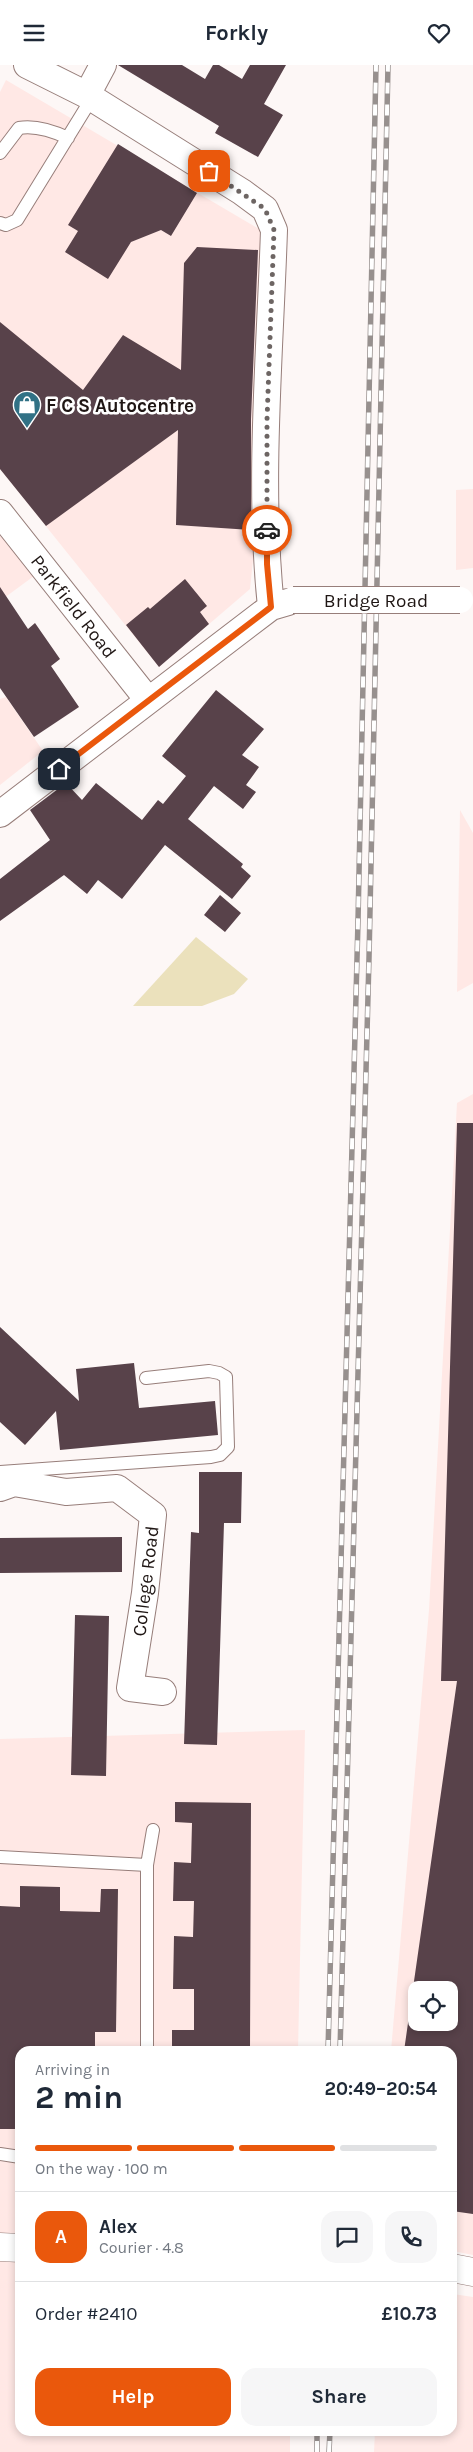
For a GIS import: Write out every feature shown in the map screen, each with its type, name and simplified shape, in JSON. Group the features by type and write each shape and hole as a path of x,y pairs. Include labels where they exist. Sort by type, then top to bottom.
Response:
{"main road":[{"path":"0,2247 15,2248"},
{"path":"457,2269 473,2272"}],"street":[{"path":"0,815 148,700 282,604 267,564 267,430 274,230 265,209 242,192 90,97 27,65"},
{"path":"90,97 103,65"},
{"name":"Parkfield Road","path":"0,513 148,700"},
{"name":"Bridge Road","path":"282,604 466,600"},
{"name":"College Road","path":"0,1488 14,1483 66,1492 117,1488 153,1515 145,1593 130,1688 163,1692"}],"lane":[{"path":"0,223 6,225 17,219 68,138 90,97"},
{"path":"0,153 19,128 29,126 54,132 68,138"},
{"path":"0,1472 212,1457 220,1455 228,1447 226,1377 209,1371 146,1378"},
{"path":"147,2046 147,1865 154,1831"},
{"path":"0,1857 147,1865"},
{"path":"0,2154 15,2156"}],"shaded area":[{"path":"6,80 264,232 256,530 250,589 159,667 0,469 0,92"},
{"path":"473,489 473,568 456,570 456,490"},
{"path":"0,534 34,576 0,601"},
{"path":"6,697 43,751 0,785 0,699"},
{"path":"460,810 473,833 473,983 457,992"},
{"path":"196,937 248,979 234,994 202,1006 133,1006"},
{"path":"473,1094 473,2255 457,2252 457,2046 391,2046 429,1610 457,1103"},
{"path":"305,1730 298,2046 15,2046 15,2436 290,2436 290,2452 0,2452 0,1739"},
{"path":"457,2295 473,2297 473,2452 374,2452 375,2436 457,2436"}],"building":[{"path":"118,65 182,65 205,79 213,65 219,65 242,79 250,65 286,65 264,104 283,115 258,157 215,133 219,126"},
{"path":"118,144 197,193 171,236 161,230 131,242 108,279 65,252 78,231 68,225"},
{"path":"197,247 258,250 251,419 251,530 176,525 178,430 46,526 0,469 0,322 83,390 123,335 181,370 184,263"},
{"path":"185,579 207,606 200,612 209,624 159,667 126,625 148,607 150,609"},
{"path":"0,587 28,629 35,623 60,659 51,666 79,707 34,737 0,688"},
{"path":"216,690 264,729 242,755 259,767 246,785 256,792 243,809 214,786 188,819 243,864 241,867 251,876 232,899 165,845 122,899 98,880 87,894 64,875 0,921 0,879 50,840 30,810 66,783 82,800 96,783 142,820 158,800 163,804 186,776 162,756"},
{"path":"220,895 241,913 225,932 204,915"},
{"path":"457,1123 473,1123 473,2214 457,2212 457,2046 405,2046 408,2023 408,2031 458,2031 458,1981 414,1981 457,1681 441,1681"},
{"path":"0,1327 79,1401 76,1369 134,1363 139,1408 215,1401 218,1435 60,1450 56,1411 25,1445 0,1422"},
{"path":"199,1472 242,1472 241,1523 224,1523 217,1745 184,1744 191,1532 199,1533"},
{"path":"122,1537 122,1572 0,1573 0,1538"},
{"path":"75,1615 109,1616 106,1776 71,1775"},
{"path":"175,1802 251,1803 250,2046 172,2046 172,2030 194,2030 194,1989 173,1989 174,1936 193,1937 194,1901 173,1901 174,1862 191,1863 192,1823 175,1822"},
{"path":"20,1886 60,1887 60,1911 100,1912 101,1889 118,1889 116,2032 95,2032 95,2046 15,2046 15,2129 0,2129 0,1906 20,1907"}],"railway":[{"path":"328,2046 358,921 376,65"},
{"path":"340,2046 369,958 388,65"},
{"path":"317,2436 317,2452"},
{"path":"329,2452 330,2436"}],"way so far":[{"path":"209,171 265,209 274,230 267,420 267,530"}],"place":[{"name":"F C S Autocentre","path":"27,429"}],"route":[{"path":"59,769 271,607 267,564 267,530"}]}
